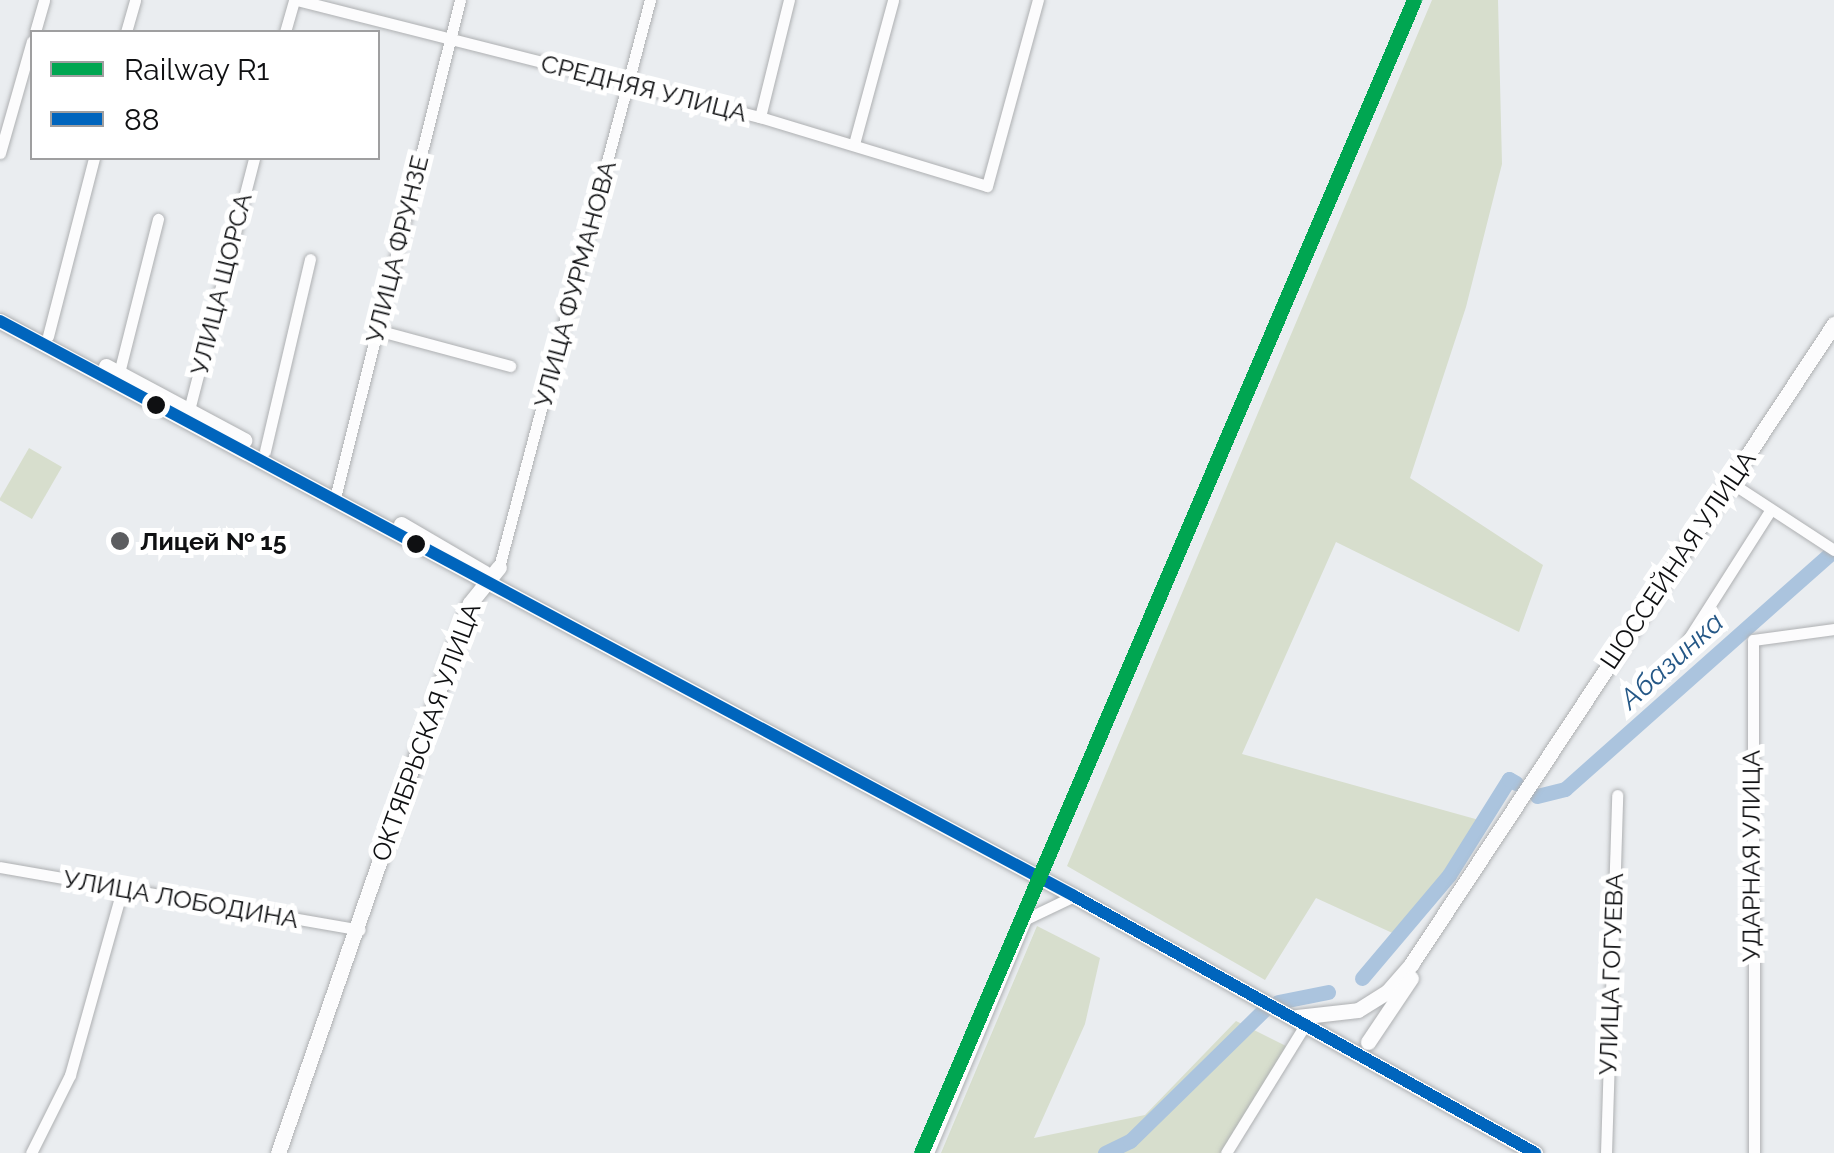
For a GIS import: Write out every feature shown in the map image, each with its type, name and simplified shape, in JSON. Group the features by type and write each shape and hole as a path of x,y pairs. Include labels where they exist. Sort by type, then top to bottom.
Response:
{"main road":[{"path":"0,310 337,494"},
{"path":"0,321 492,577 508,590 764,735 1074,896 1535,1153"},
{"name":"ШОССЕЙНАЯ УЛИЦА","path":"1732,484 1834,324"},
{"name":"ШОССЕЙНАЯ УЛИЦА","path":"1358,1010 1388,991 1423,947 1834,335"},
{"name":"ОКТЯБРЬСКАЯ УЛИЦА","path":"281,1153 470,623 492,577"},
{"name":"ШОССЕЙНАЯ УЛИЦА","path":"1368,1042 1414,973 1423,947"},
{"path":"1284,1013 1358,1010"},
{"path":"1358,1010 1380,1066"},
{"path":"1354,1052 1349,1032 1358,1010"}],"street":[{"path":"36,30 44,0"},
{"path":"127,30 135,0"},
{"path":"287,30 296,0"},
{"name":"СРЕДНЯЯ УЛИЦА","path":"296,0 760,116 988,186 1038,0"},
{"name":"УЛИЦА ФРУНЗЕ","path":"337,494 460,0"},
{"name":"УЛИЦА ФУРМАНОВА","path":"492,577 548,387 650,0"},
{"path":"760,116 789,0"},
{"path":"854,144 893,0"},
{"path":"0,154 30,48"},
{"path":"48,336 93,160"},
{"name":"УЛИЦА ЩОРСА","path":"189,410 253,160"},
{"path":"119,373 158,219"},
{"path":"264,451 310,259"},
{"path":"377,330 510,366"},
{"path":"1732,484 1834,550"},
{"path":"1687,641 1771,509"},
{"name":"УДАРНАЯ УЛИЦА","path":"1754,1153 1754,640 1834,630"},
{"name":"УЛИЦА ГОГУЕВА","path":"1606,1153 1616,795"},
{"name":"УЛИЦА ЛОБОДИНА","path":"0,867 358,930"},
{"path":"31,1153 70,1075 122,890"},
{"path":"928,1153 1026,919 1074,896"},
{"path":"1226,1153 1305,1026"}],"green space":[{"path":"1432,0 1498,0 1502,164 1466,307 1410,478 1543,565 1519,632 1336,542 1242,754 1479,820 1399,936 1316,898 1265,980 1067,866"},
{"path":"29,448 62,467 32,519 0,501"},
{"path":"1037,926 1100,958 1085,1024 1034,1138 1145,1115 1236,1021 1286,1046 1225,1153 941,1153"}],"waterway":[{"name":"Абазинка","path":"1537,796 1565,789 1834,550"},
{"name":"Абазинка","path":"1362,978 1449,875 1509,779 1516,783"},
{"name":"Абазинка","path":"1278,1002 1328,992"},
{"name":"Абазинка","path":"1105,1153 1130,1141 1264,1010"}],"rail line":[{"name":"R1","path":"921,1153 1414,0"}],"transit line":[{"name":"88","path":"0,321 1074,896 1535,1153"}],"place":[{"name":"Лицей № 15","path":"120,541"}]}
